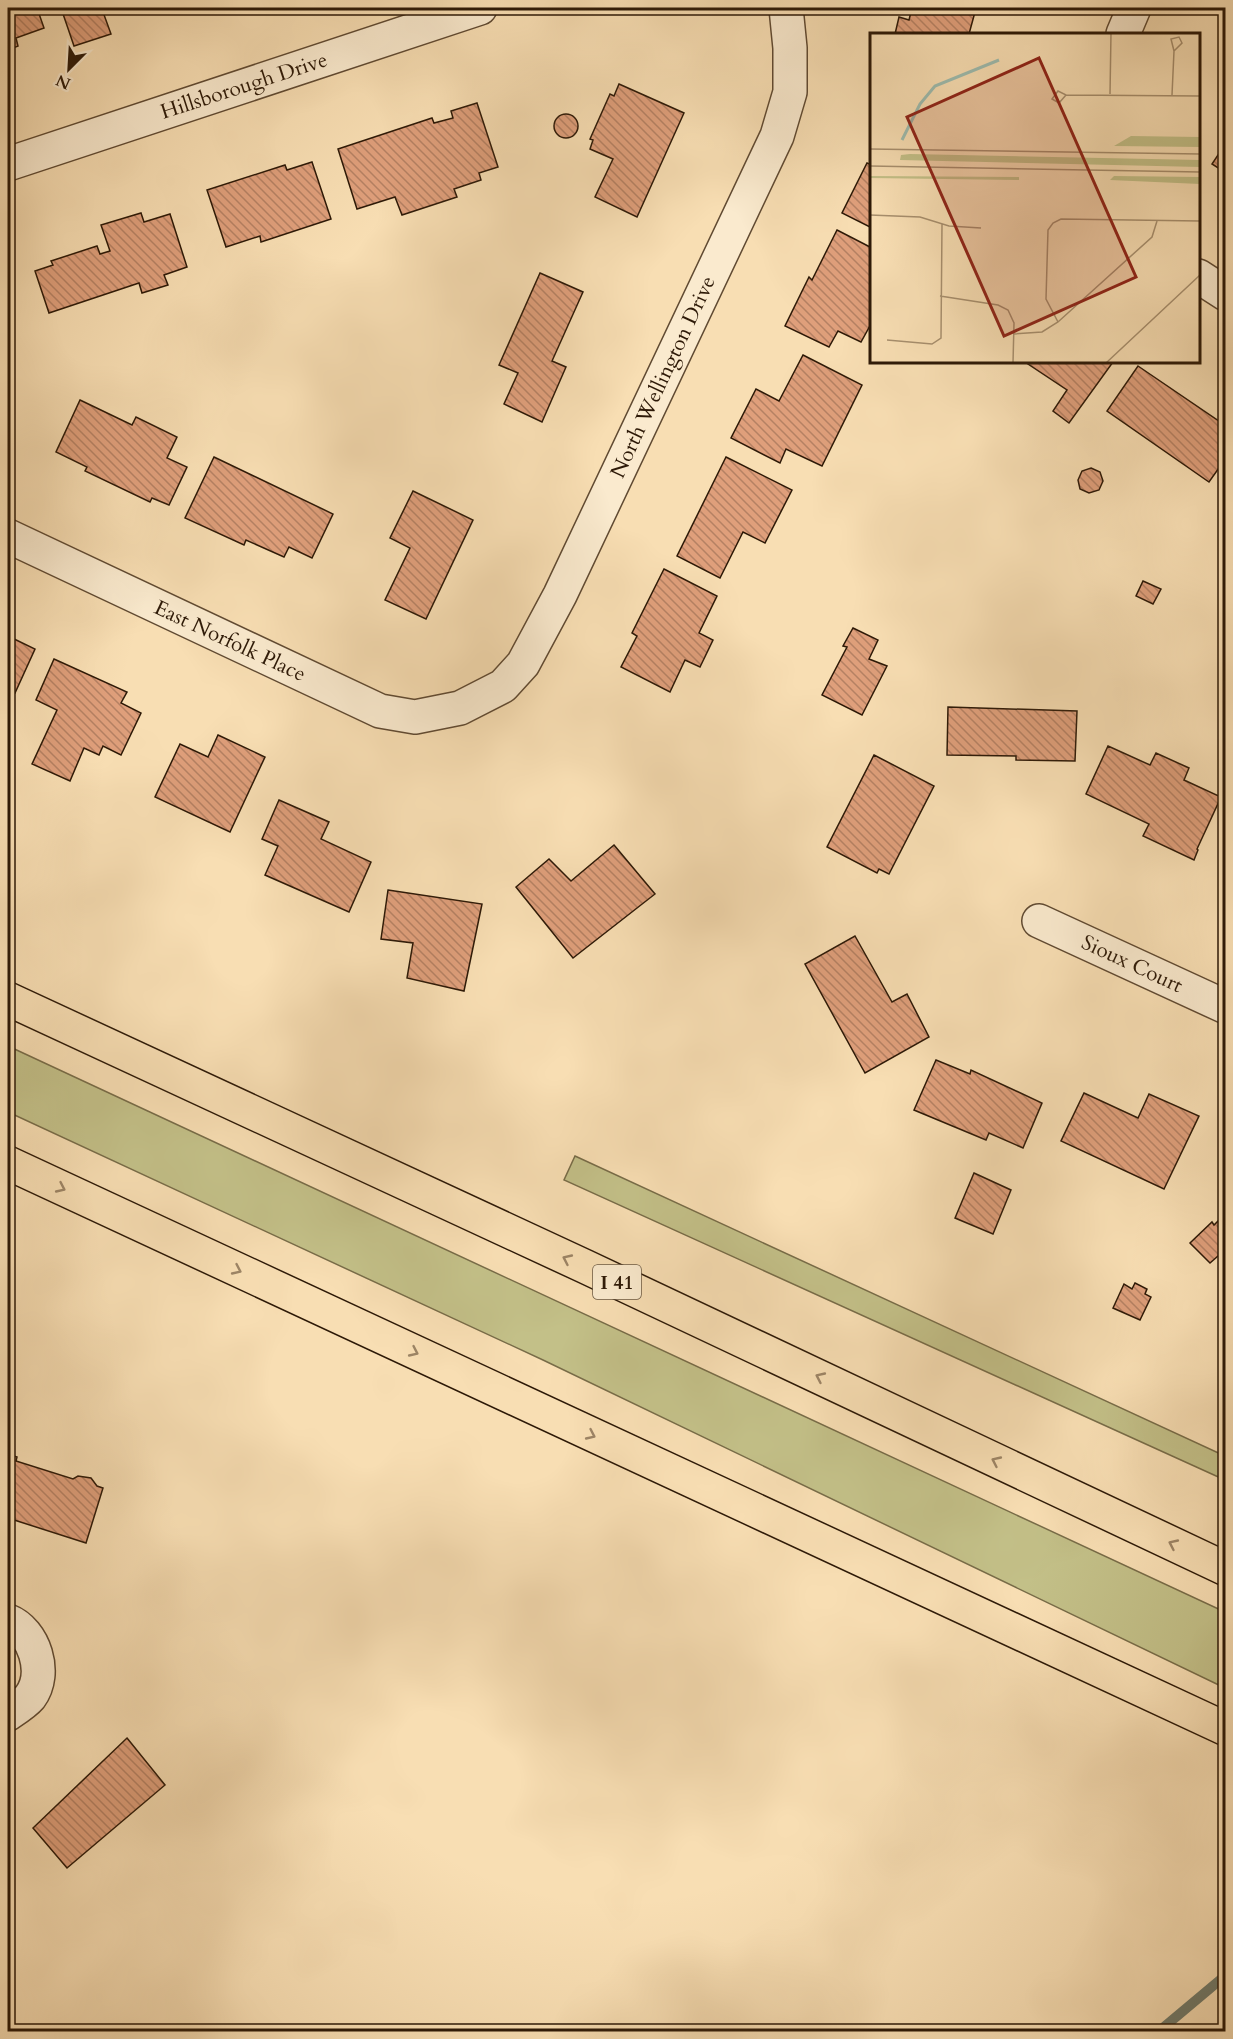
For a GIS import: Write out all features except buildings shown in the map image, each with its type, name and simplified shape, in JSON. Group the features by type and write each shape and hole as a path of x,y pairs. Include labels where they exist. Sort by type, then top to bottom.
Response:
{"highway":[{"name":"I 41","path":"8,999 584,1266 1226,1569"},
{"path":"8,1163 1226,1730"}],"street":[{"name":"Hillsborough Drive","path":"8,164 480,8"},
{"name":"North Wellington Drive","path":"460,708 502,686 523,664 560,596 777,136 789,92 790,48 786,8"},
{"path":"1123,33 1134,8"},
{"path":"1200,277 1226,294"},
{"name":"East Norfolk Place","path":"8,536 380,711 416,717 460,708"},
{"name":"Sioux Court","path":"1039,921 1226,1007"},
{"path":"8,1621 17,1625 34,1648 39,1675 30,1696 8,1714"}],"shaded area":[{"path":"8,1046 1225,1612 1225,1688 543,1360 8,1112"},
{"path":"575,1156 1225,1456 1225,1480 564,1180"}],"waterway":[{"path":"1158,2032 1226,1975"}]}
